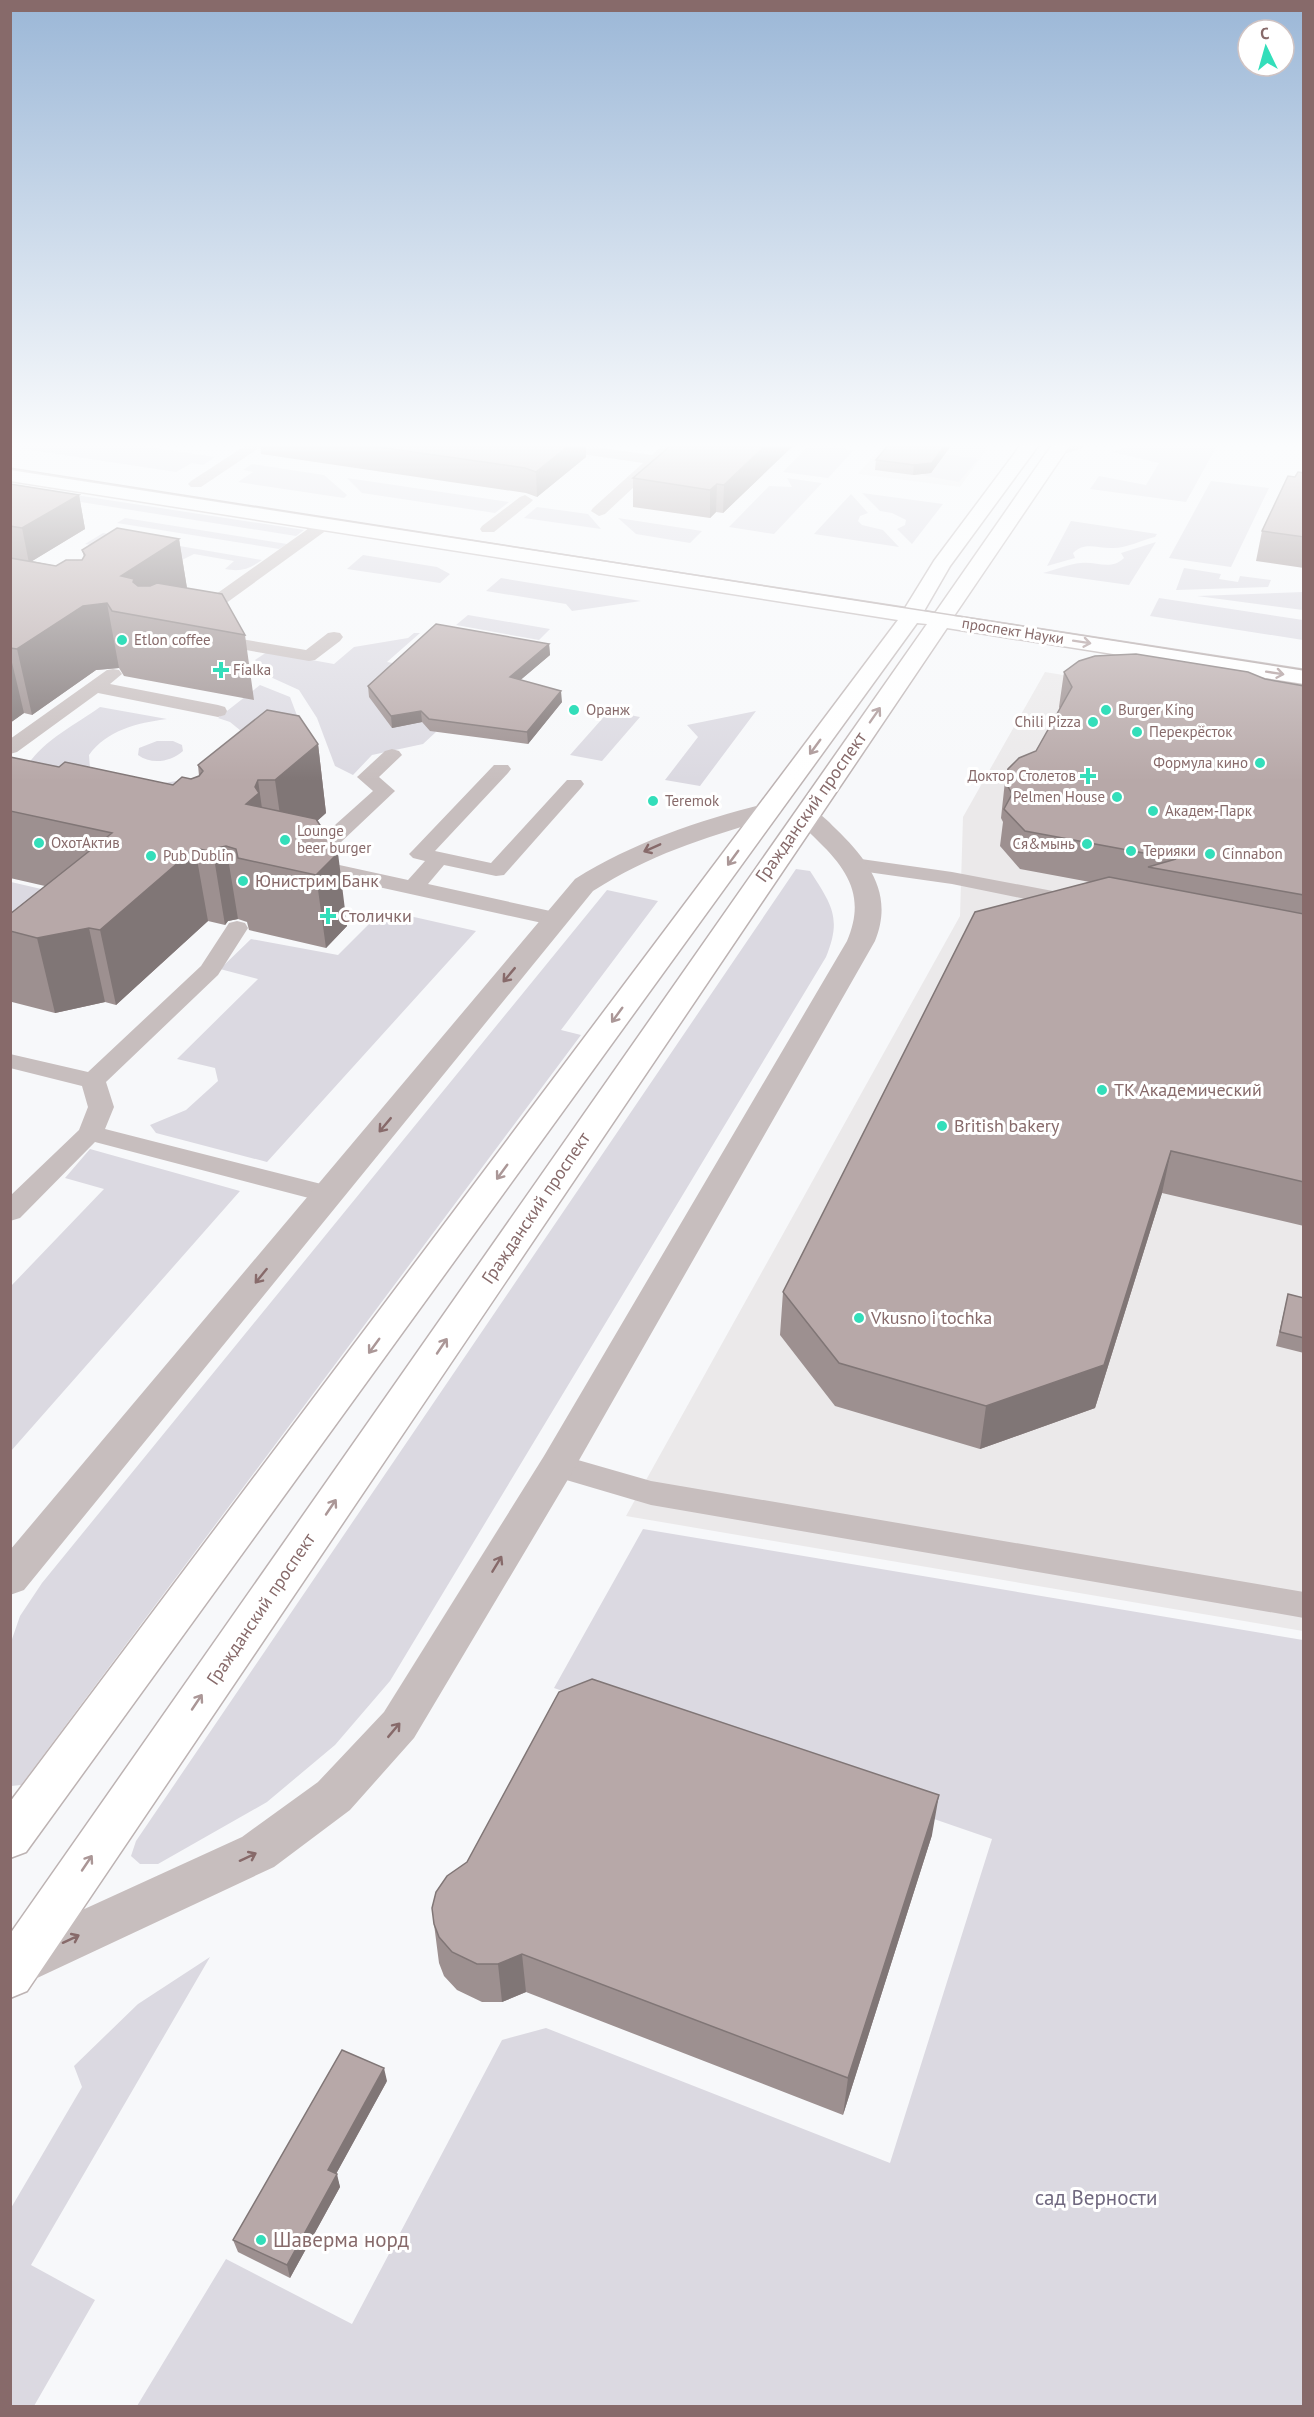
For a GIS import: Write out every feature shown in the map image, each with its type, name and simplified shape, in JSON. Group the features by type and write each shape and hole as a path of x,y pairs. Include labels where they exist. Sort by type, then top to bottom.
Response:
{"main road":[{"name":"проспект Науки","path":"548,555 918,606 954,601 977,604"},
{"name":"Гражданский проспект","path":"10,1838 918,606 948,555"},
{"name":"Гражданский проспект","path":"14,1969 986,555"},
{"name":"проспект Науки","path":"902,593 941,620 1304,677"}],"street":[{"path":"10,1579 584,885 617,864 659,845 768,811"},
{"path":"14,1969 258,1852 334,1796 399,1725 557,1466 861,941 869,917 867,890 854,864 806,815"}],"lane":[{"path":"286,555 189,631 309,656 334,637"},
{"path":"10,748 113,674"},
{"path":"95,687 218,711"},
{"path":"392,755 367,777 394,786 294,866 413,888 556,919"},
{"path":"501,769 420,854 496,870 574,784"},
{"path":"413,888 439,858"},
{"path":"854,864 952,878 1094,906"},
{"path":"93,1082 210,970 237,928"},
{"path":"10,1060 93,1082"},
{"path":"10,1212 90,1133 101,1107 93,1082"},
{"path":"90,1133 328,1194"},
{"path":"557,1466 651,1493 1304,1605"}],"shaded area":[{"path":"1045,672 1303,715 1303,1631 626,1516 960,916 963,817"}],"green space":[{"path":"150,555 192,555 182,560"},
{"path":"199,555 231,555 262,560 245,569 225,569 234,561"},
{"path":"363,555 437,567 450,574 440,583 347,569"},
{"path":"1053,555 1074,555 1075,558 1047,566"},
{"path":"1122,555 1148,555 1129,585 1043,573 1081,563 1109,565 1124,558"},
{"path":"1171,555 1237,555 1231,567 1169,558"},
{"path":"1184,568 1221,574 1219,579 1238,582 1240,576 1271,580 1268,587 1176,590"},
{"path":"501,578 641,601 572,611 566,604 486,591"},
{"path":"1303,592 1303,610 1197,596"},
{"path":"1159,598 1303,620 1303,640 1150,616"},
{"path":"468,615 550,629 539,640 456,625"},
{"path":"414,633 420,633 387,662 404,665 422,722 436,732 423,744 372,755 353,775 335,766 317,718 299,690 266,675 255,660 267,652 334,664 354,647 408,638"},
{"path":"260,685 290,697 316,766 246,735 230,722 218,718"},
{"path":"100,707 167,719 124,729 105,739 89,755 90,769 164,783 189,779 139,818 27,767 40,750"},
{"path":"609,711 640,717 602,761 570,755"},
{"path":"756,711 700,786 665,780 698,737 687,725"},
{"path":"157,741 173,741 182,745 183,751 173,758 161,761 149,760 138,755 139,748"},
{"path":"796,869 810,871 829,903 834,922 831,944 826,957 390,1681 335,1745 267,1802 158,1864 140,1864 131,1856 136,1841"},
{"path":"11,882 63,894 33,917 11,912"},
{"path":"607,890 658,901 561,1030 581,1035 21,1785 11,1786 11,1642 20,1616 42,1583"},
{"path":"383,910 476,931 267,1162 156,1133 150,1125 186,1110 218,1081 215,1068 177,1059 258,979 220,969 251,939 338,955"},
{"path":"90,1149 240,1191 11,1451 11,1286 104,1189 65,1178"},
{"name":"сад Верности","path":"643,1529 1303,1640 1303,2406 137,2406 226,2259 352,2324 502,2040 546,2028 890,2163 992,1839 554,1688"},
{"path":"210,1957 31,2265 95,2300 34,2406 11,2406 11,2208 82,2087 74,2066 138,2004"}],"building":[{"path":"85,555 154,555 121,576 134,579 133,582 138,586 150,586 157,583 222,594 245,635 112,611 107,603 83,606 17,649 10,648 10,558 56,566 66,560 82,560"},
{"path":"436,624 549,644 510,677 561,691 527,732 429,719 421,711 391,716 368,686"},
{"name":"Академ-Парк","path":"1136,654 1248,672 1265,679 1304,686 1304,895 1148,867 1176,859 1025,831 1004,809 1012,794 1005,781 1008,769 1019,758 1036,751 1072,687 1064,672 1079,661 1095,656"},
{"path":"267,710 299,716 318,744 275,780 258,780 255,787 259,793 246,804 316,819 338,853 316,875 238,858 236,849 226,846 217,848 213,852 195,848 100,930 89,928 37,938 10,931 10,914 112,833 10,811 10,757 59,767 65,762 173,785 182,777 191,779 199,776 203,771 198,765"},
{"name":"ТК Академический","path":"1109,877 1304,914 1304,1182 1171,1151 1104,1365 986,1406 839,1363 783,1292 975,912"},
{"path":"1288,1294 1304,1298 1304,1338 1280,1332"},
{"path":"592,1679 939,1795 848,2078 522,1954 498,1964 477,1964 452,1952 439,1937 434,1924 432,1908 436,1892 447,1876 467,1862 559,1692"},
{"path":"342,2050 384,2068 328,2170 337,2174 287,2265 233,2240"}],"tram line":[{"path":"566,555 1304,670"}],"place":[{"name":"Etlon coffee","path":"122,640"},
{"name":"Fialka","path":"221,670"},
{"name":"Оранж","path":"574,710"},
{"name":"Burger King","path":"1106,710"},
{"name":"Chili Pizza","path":"1093,722"},
{"name":"Перекрёсток","path":"1137,732"},
{"name":"Формула кино","path":"1260,763"},
{"name":"Доктор Столетов","path":"1088,776"},
{"name":"Pelmen House","path":"1117,797"},
{"name":"Teremok","path":"653,801"},
{"name":"Академ-Парк","path":"1153,811"},
{"name":"Lounge beer burger","path":"285,840"},
{"name":"ОхотАктив","path":"39,843"},
{"name":"Ся&мынь","path":"1087,844"},
{"name":"Терияки","path":"1131,851"},
{"name":"Cinnabon","path":"1210,854"},
{"name":"Pub Dublin","path":"151,856"},
{"name":"Юнистрим Банк","path":"243,881"},
{"name":"Столички","path":"328,916"},
{"name":"ТК Академический","path":"1102,1090"},
{"name":"British bakery","path":"942,1126"},
{"name":"Vkusno i tochka","path":"859,1318"},
{"name":"Шаверма норд","path":"261,2240"}]}
